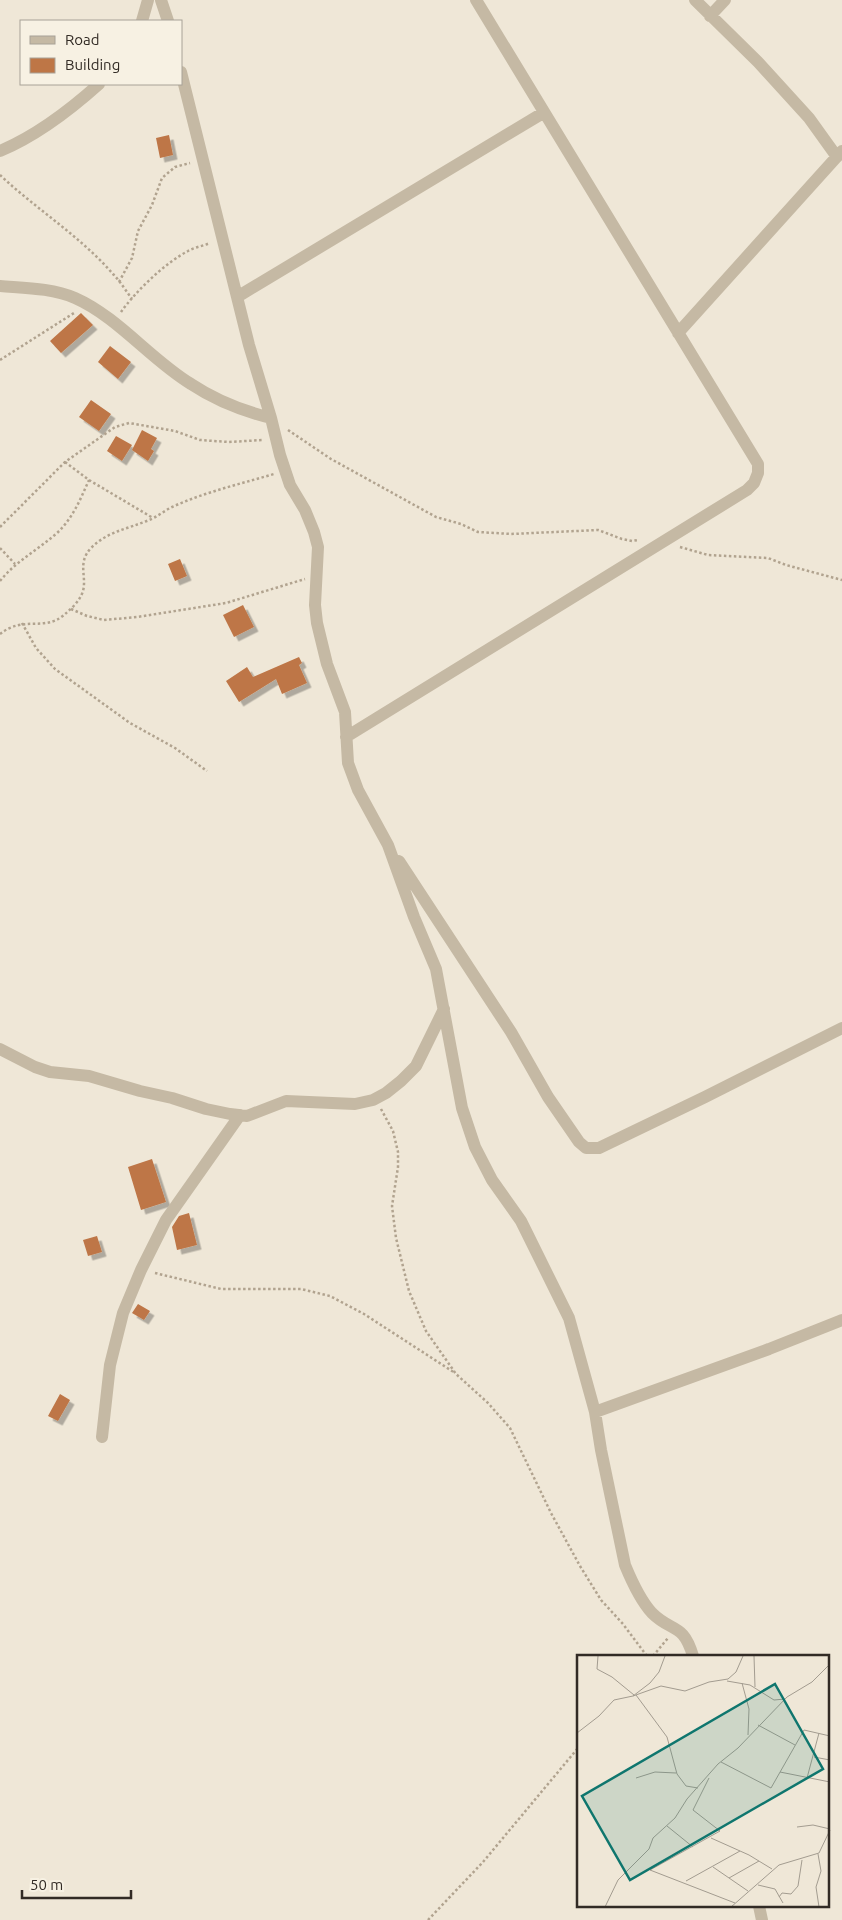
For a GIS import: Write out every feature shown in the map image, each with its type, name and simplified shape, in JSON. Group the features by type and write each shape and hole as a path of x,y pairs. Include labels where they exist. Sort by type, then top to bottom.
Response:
{"street":[{"path":"142,20 148,0"},
{"path":"161,0 168,20"},
{"path":"346,737 747,490 754,484 758,474 758,464 744,439 543,113 476,0"},
{"path":"678,334 839,154 758,62 695,0"},
{"path":"710,16 725,0"},
{"path":"182,76 248,346 285,471 290,485 305,510 318,548 317,623 327,664 344,712 348,763 358,790 388,845 511,1032 548,1097 579,1142 586,1148 599,1148 842,1028"},
{"path":"0,151 17,144 41,129 98,85"},
{"path":"237,297 543,113"},
{"path":"0,286 51,291 75,298 113,324 190,384 248,412 271,419"},
{"path":"388,845 414,917 436,969 462,1108 475,1147 492,1180 521,1221 570,1318 595,1412 601,1450 626,1565 633,1584 652,1613 680,1630 686,1637 693,1655"},
{"path":"0,1049 35,1067 50,1072 90,1076 206,1109 247,1116 262,1112 286,1101 355,1104 373,1100 386,1093 416,1066 444,1009"},
{"path":"102,1437 110,1365 123,1313 141,1270 166,1220 240,1115"},
{"path":"595,1412 769,1350 842,1320"}],"path":[{"path":"119,282 132,258 138,231 152,205 162,178 176,166 204,160"},
{"path":"0,175 22,196 76,239 114,274 132,299"},
{"path":"113,324 132,299 174,259 189,250 223,240"},
{"path":"0,360 86,305"},
{"path":"271,419 331,459 436,517 478,532 511,534 598,530 610,536 627,540 640,540"},
{"path":"0,526 64,462 115,427 129,423 175,431 200,440 229,442 276,439"},
{"path":"64,462 89,480 154,518"},
{"path":"0,634 14,625 22,623 47,623 62,617 80,598 84,590 83,563 85,556 106,536 154,518 172,507 209,493 285,471"},
{"path":"0,582 16,564 57,533 78,507 89,480"},
{"path":"664,542 708,555 768,558 786,565 842,580"},
{"path":"0,548 16,564"},
{"path":"70,609 104,620 137,617 226,603 318,575"},
{"path":"22,623 36,648 55,669 130,723 175,748 207,771"},
{"path":"373,1100 386,1115 393,1131 398,1152 398,1167 392,1206 396,1238 410,1291 426,1331 456,1374"},
{"path":"141,1270 221,1289 301,1290 330,1296 364,1314 456,1374 488,1403 510,1428 551,1513 580,1566 601,1600 623,1624 646,1655"},
{"path":"654,1655 666,1639 680,1630"},
{"path":"428,1920 483,1862 577,1749"}],"building":[{"path":"169,135 173,155 160,158 156,138"},
{"path":"81,313 93,325 61,353 50,341"},
{"path":"110,346 131,362 118,379 98,362"},
{"path":"91,400 111,414 99,431 79,417"},
{"path":"142,430 157,438 151,449 154,451 148,461 132,450"},
{"path":"116,436 132,445 122,461 107,451"},
{"path":"180,559 187,576 175,581 168,564"},
{"path":"243,605 254,627 234,637 223,615"},
{"path":"299,657 302,663 299,665 307,683 282,694 276,679 239,702 226,681 247,667 253,677"},
{"path":"152,1159 166,1202 141,1210 128,1167"},
{"path":"189,1213 197,1245 177,1250 172,1227 179,1216"},
{"path":"97,1236 102,1252 88,1256 83,1240"},
{"path":"138,1304 150,1311 144,1320 132,1313"},
{"path":"60,1394 70,1400 58,1421 48,1416"}]}
